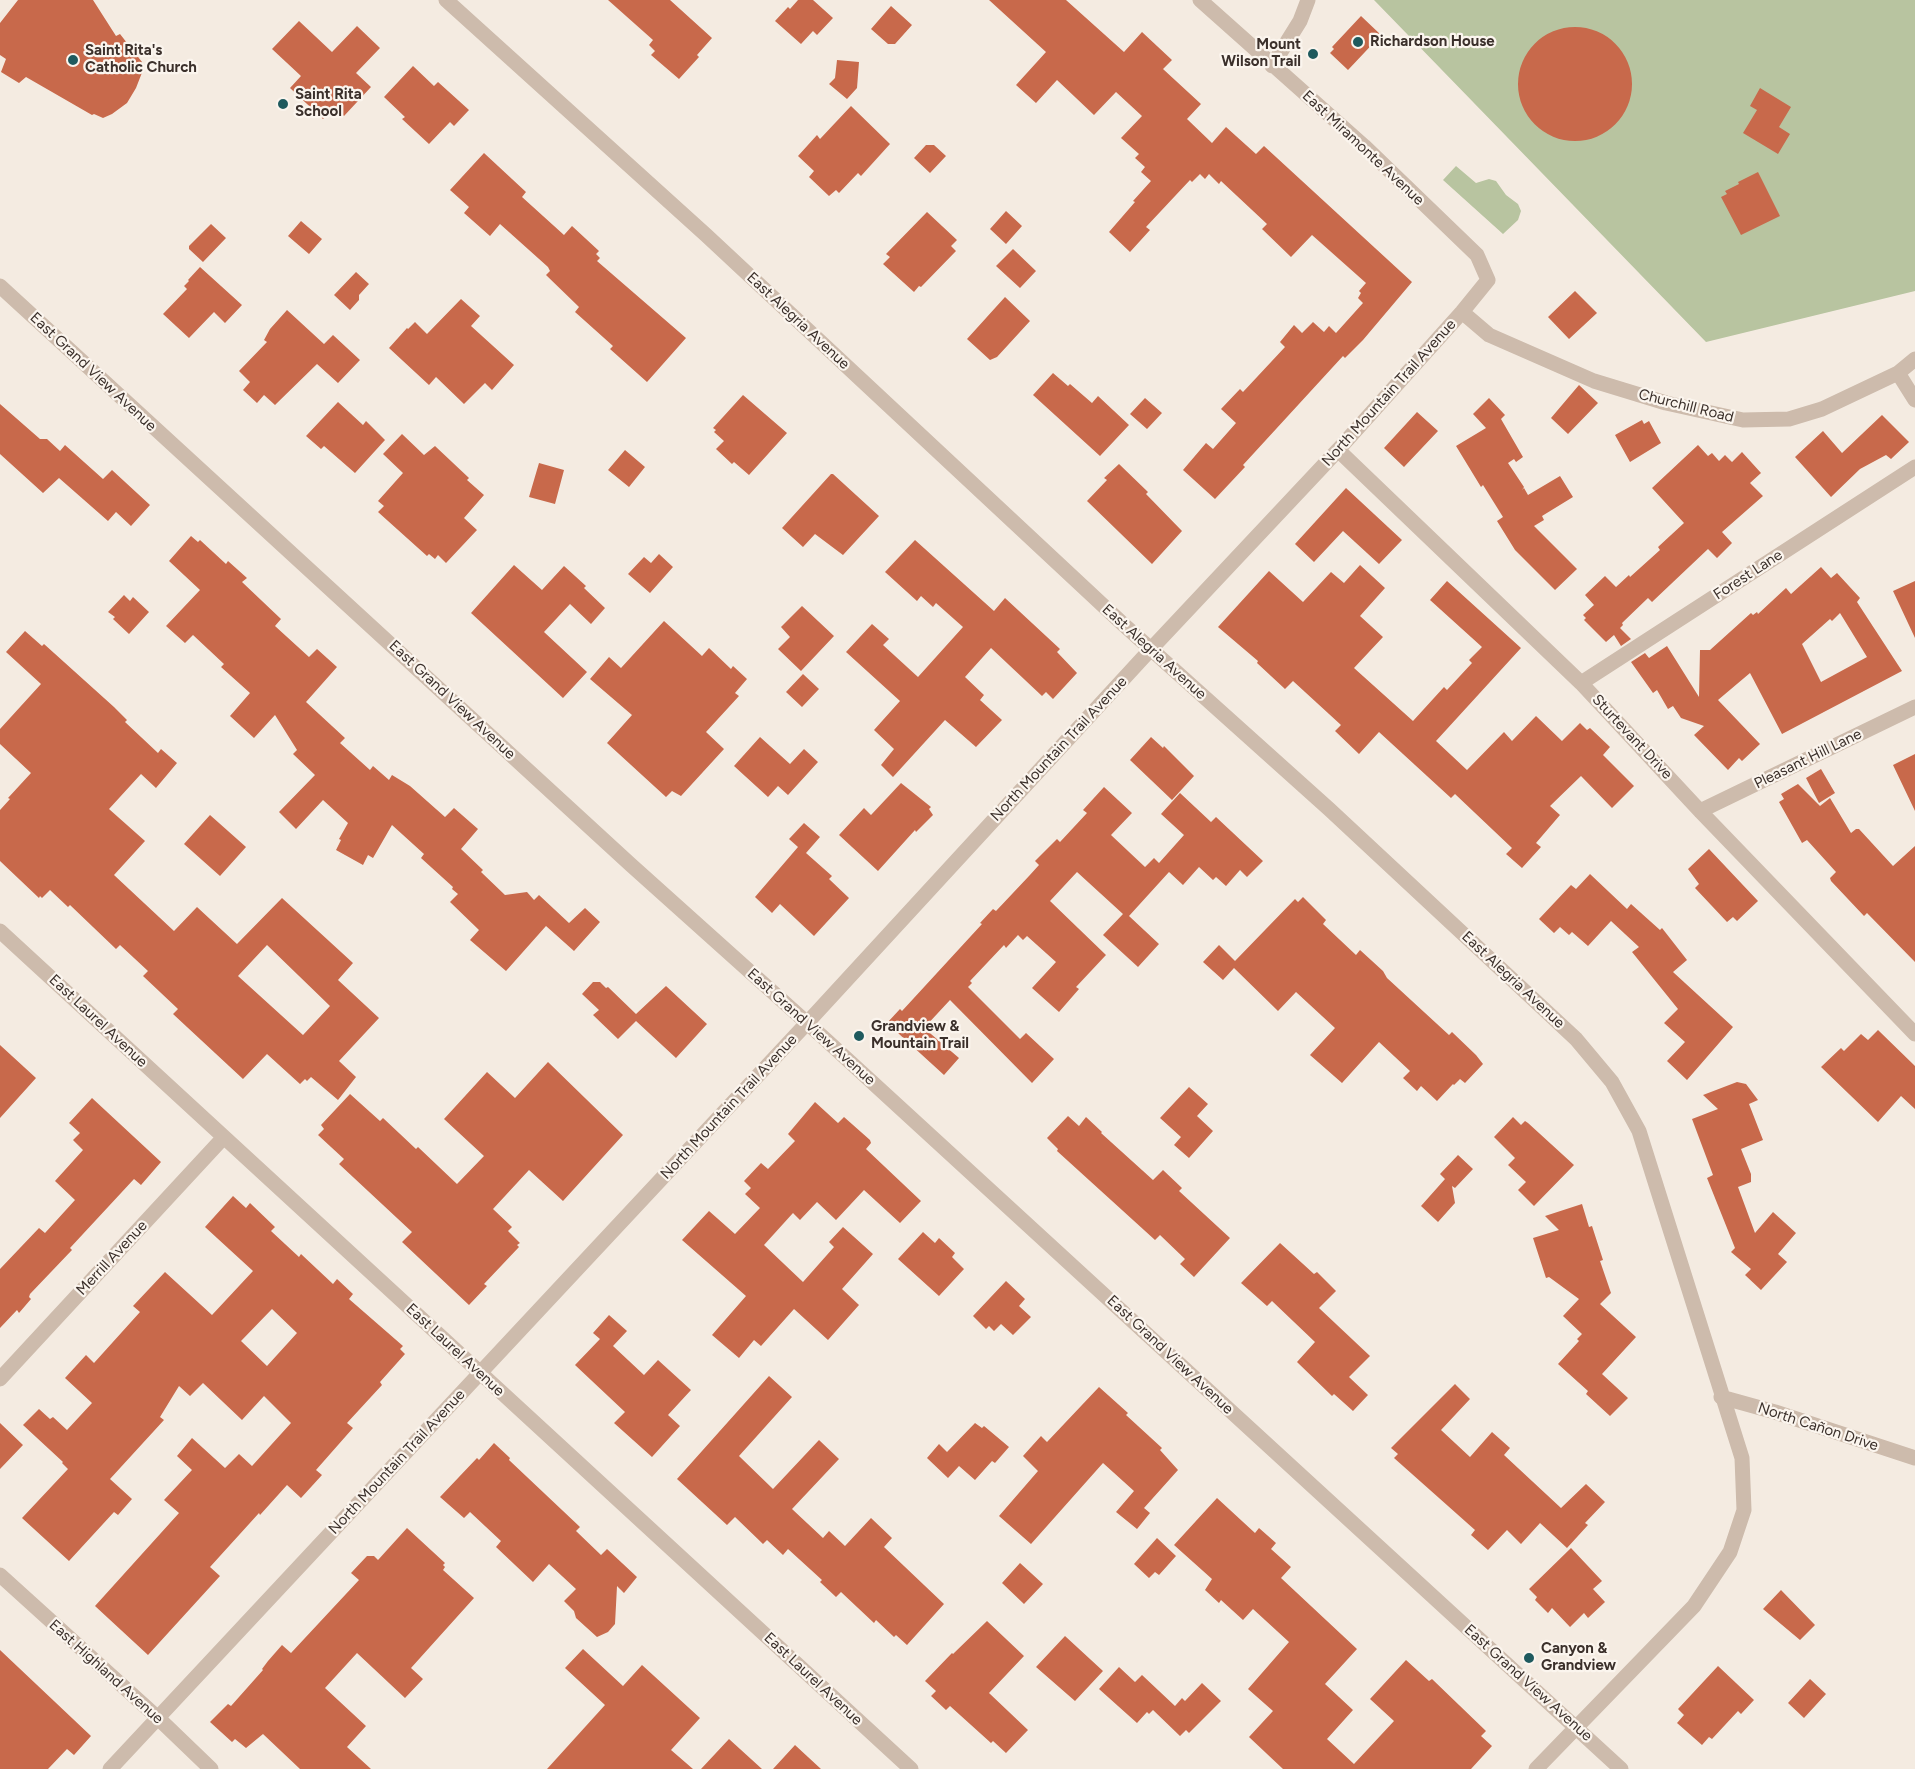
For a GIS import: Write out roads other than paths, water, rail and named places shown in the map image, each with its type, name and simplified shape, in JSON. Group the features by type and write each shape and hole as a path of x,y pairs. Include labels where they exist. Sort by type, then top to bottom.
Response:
{"street":[{"name":"East Alegria Avenue","path":"446,0 706,235 1151,649 1329,809 1576,1040 1612,1082 1639,1131 1742,1458 1743,1510 1730,1552 1694,1606 1536,1769"},
{"name":"East Miramonte Avenue","path":"1200,0 1364,146 1477,255 1488,280"},
{"path":"1272,66 1300,21 1308,0"},
{"name":"North Mountain Trail Avenue","path":"110,1769 807,1023 1151,649 1338,450 1488,280"},
{"name":"East Grand View Avenue","path":"0,286 1622,1769"},
{"name":"Churchill Road","path":"1462,312 1489,335 1594,381 1666,403 1743,420 1789,419 1811,412 1898,373 1915,360"},
{"path":"1898,373 1915,399"},
{"name":"Sturtevant Drive","path":"1338,450 1581,683 1700,811 1915,1034"},
{"name":"Forest Lane","path":"1581,683 1915,467"},
{"name":"Pleasant Hill Lane","path":"1700,811 1915,707"},
{"name":"East Laurel Avenue","path":"0,931 911,1769"},
{"name":"Merrill Avenue","path":"0,1379 224,1137"},
{"name":"North Cañon Drive","path":"1721,1397 1775,1412 1915,1458"},
{"name":"East Highland Avenue","path":"0,1575 211,1769"}],"place":[{"name":"Richardson House","path":"1358,42"},
{"name":"Mount Wilson Trail","path":"1313,54"},
{"name":"Saint Rita's Catholic Church","path":"73,60"},
{"name":"Saint Rita School","path":"283,104"},
{"name":"Grandview & Mountain Trail","path":"859,1036"},
{"name":"Canyon & Grandview","path":"1529,1658"}]}
